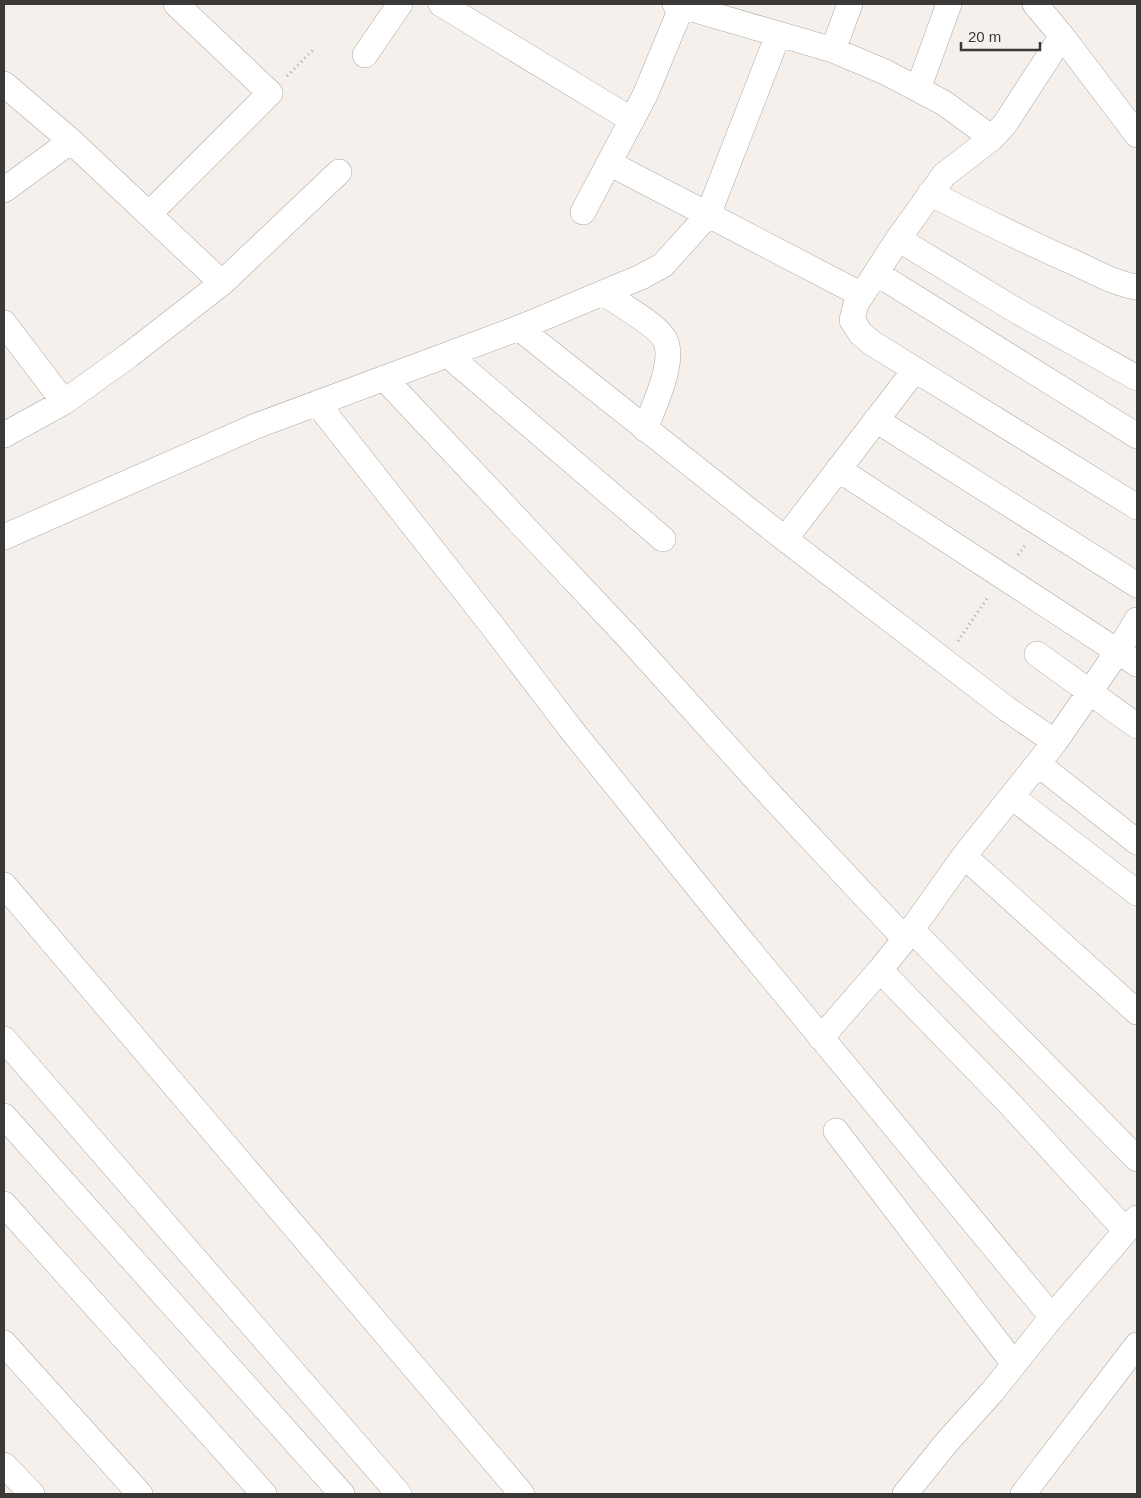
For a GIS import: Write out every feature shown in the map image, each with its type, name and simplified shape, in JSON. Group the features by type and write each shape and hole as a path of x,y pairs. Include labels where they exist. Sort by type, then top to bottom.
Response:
{"street":[{"path":"149,214 270,93 176,4"},
{"path":"366,55 400,4"},
{"path":"441,4 632,120"},
{"path":"833,50 850,4"},
{"path":"918,90 950,4"},
{"path":"1035,4 1133,120"},
{"path":"584,212 653,79 679,5 833,50 885,72 944,103 992,138"},
{"path":"4,537 256,426 519,328 641,277 663,265 708,215 778,35"},
{"path":"1062,36 1006,124 992,138 944,175 930,193 862,295 852,314 852,320 856,327 872,343 1137,507"},
{"path":"4,84 71,141 222,283"},
{"path":"4,190 71,141"},
{"path":"610,163 862,295"},
{"path":"4,435 64,402 128,356 222,283 339,172"},
{"path":"930,193 1043,249 1099,274 1137,287"},
{"path":"898,239 1016,311 1137,378"},
{"path":"876,274 1137,436"},
{"path":"603,293 656,329 665,340 669,354 666,370 645,430"},
{"path":"4,323 64,402"},
{"path":"519,328 784,539 1007,709 1055,742"},
{"path":"448,355 663,539"},
{"path":"784,539 914,370"},
{"path":"384,378 627,636 764,788 908,934 1137,1159"},
{"path":"317,403 570,728 821,1038 1052,1317"},
{"path":"876,420 1137,585"},
{"path":"838,469 1128,658"},
{"path":"821,1038 880,970 964,856 1038,764 1090,693 1128,658 1137,620"},
{"path":"1037,654 1137,726"},
{"path":"1038,764 1137,842"},
{"path":"1012,797 1137,893"},
{"path":"964,856 1137,1012"},
{"path":"4,885 522,1494"},
{"path":"880,970 1010,1104 1132,1224 905,1494"},
{"path":"4,1040 399,1494"},
{"path":"4,1116 342,1494"},
{"path":"836,1131 1014,1364"},
{"path":"4,1204 264,1494"},
{"path":"4,1343 140,1494"},
{"path":"1023,1494 1137,1345"},
{"path":"4,1465 32,1494"}],"path":[{"path":"270,93 315,48"}]}
